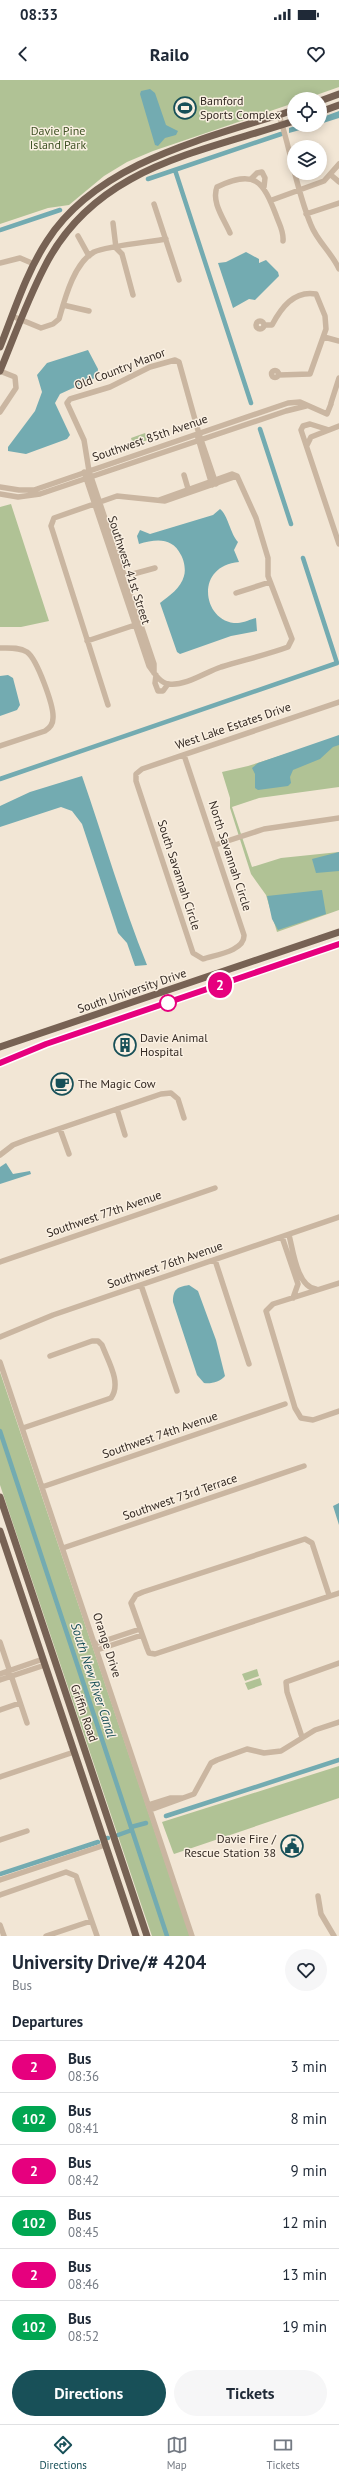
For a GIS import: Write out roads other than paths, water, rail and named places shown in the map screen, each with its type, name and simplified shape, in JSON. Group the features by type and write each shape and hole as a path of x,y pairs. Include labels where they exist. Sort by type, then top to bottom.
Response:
{"main road":[{"path":"327,98 339,94"},
{"path":"327,109 339,105"},
{"path":"0,347 34,264 47,241 79,204 120,173 142,162 287,112"},
{"path":"0,371 44,268 72,224 102,196 124,181 152,167 287,123"},
{"name":"South University Drive","path":"0,1047 339,932"},
{"name":"South University Drive","path":"0,1063 46,1044 339,944"},
{"path":"277,953 281,964"},
{"path":"181,986 185,997"},
{"name":"Griffin Road","path":"0,1497 147,1936"},
{"name":"Griffin Road","path":"0,1531 136,1936"},
{"path":"100,1829 107,1835 113,1836"},
{"path":"105,1845 115,1850 121,1859"}],"street":[{"path":"279,115 306,214 312,228 335,260 339,269"},
{"path":"272,200 324,181 331,175 339,164"},
{"path":"251,179 257,173 262,172 265,178 264,188"},
{"path":"331,175 339,182"},
{"path":"230,233 215,201 214,193 217,187 226,183 251,179 258,182 272,200 284,234 283,241"},
{"path":"306,214 339,203"},
{"path":"154,204 179,280"},
{"path":"113,223 116,248 122,254 133,295"},
{"path":"78,236 89,256"},
{"path":"12,316 41,328 47,327 59,319 63,305 80,265 89,256 106,248 116,248 166,239"},
{"path":"0,263 20,258 34,264"},
{"path":"264,325 272,325 286,302 310,293 316,294 322,308 326,329 324,337 315,355 310,374 279,375"},
{"path":"63,305 89,311"},
{"path":"324,337 339,341"},
{"name":"Old Country Manor","path":"86,472 84,440 67,403 70,399 110,387 150,367 175,360 179,362 200,438"},
{"path":"0,371 15,377 16,388 0,412"},
{"name":"Southwest 85th Avenue","path":"0,494 18,497 30,496 89,478 200,438 288,403 300,402 306,406 328,414 339,378"},
{"path":"328,430 305,424 301,430 339,544"},
{"path":"307,445 313,436 313,425"},
{"path":"313,436 339,426"},
{"path":"200,438 214,483"},
{"name":"Southwest 85th Avenue","path":"0,487 19,490 34,490 86,472 200,438"},
{"name":"Southwest 41st Street","path":"86,472 138,624 154,664 155,674 160,680 168,684"},
{"path":"108,705 51,521 54,518 118,496 159,500 214,483 232,474 238,476 258,525 268,558 270,582 292,639 291,644 269,654 221,667 178,684 168,684 162,691 158,691 155,683 155,674"},
{"path":"184,475 189,491"},
{"path":"123,577 155,568"},
{"path":"236,593 270,582"},
{"path":"87,641 138,624"},
{"path":"0,648 21,649 34,659 52,710 53,720 51,726 46,731 0,746"},
{"name":"West Lake Estates Drive","path":"136,774 142,769 339,702"},
{"name":"North Savannah Circle","path":"184,755 244,935 244,940 240,946 222,952"},
{"name":"South Savannah Circle","path":"136,774 136,781 193,953 203,959 222,952"},
{"path":"215,845 264,829 339,818"},
{"path":"0,1156 13,1145 161,1094 171,1093 178,1099 184,1118"},
{"path":"117,1109 126,1135"},
{"path":"60,1129 68,1154"},
{"name":"Southwest 77th Avenue","path":"0,1262 215,1188"},
{"name":"Southwest 76th Avenue","path":"0,1337 53,1315 339,1217"},
{"path":"289,1235 304,1282 310,1288 316,1289"},
{"path":"282,1237 298,1284 293,1298"},
{"path":"215,1260 249,1364"},
{"path":"339,1283 316,1289 270,1305 266,1312 295,1408 301,1418 308,1420 339,1411"},
{"path":"141,1285 177,1391"},
{"path":"23,1428 111,1398 115,1393 116,1382 102,1345 98,1342 92,1341 50,1356"},
{"name":"Orange Drive","path":"0,1362 192,1936"},
{"name":"Southwest 74th Avenue","path":"42,1487 285,1404"},
{"name":"Southwest 73rd Terrace","path":"63,1548 304,1466"},
{"path":"329,1595 309,1540 300,1540 136,1595 131,1602 149,1653 158,1654 329,1595 339,1593"},
{"path":"96,1647 141,1632"},
{"path":"0,1642 27,1723"},
{"path":"0,1674 10,1673 44,1662"},
{"path":"302,1737 285,1685 289,1680 339,1663"},
{"path":"0,1680 10,1673"},
{"path":"0,1710 20,1703"},
{"path":"149,1808 187,1798 196,1791 211,1763 217,1760 248,1749 264,1753 273,1753 289,1746 302,1737 339,1722"},
{"path":"0,1777 74,1752"},
{"path":"0,1840 27,1831"},
{"path":"0,1880 105,1845"},
{"path":"0,1895 66,1872 76,1876 97,1936"},
{"path":"318,1896 321,1914 334,1936"},
{"path":"46,1936 92,1921"},
{"path":"0,1925 4,1936"}],"water":[{"path":"150,89 155,93 166,125 178,131 176,135 165,138 158,146 155,145 140,94 141,91"},
{"path":"339,111 339,118 327,122 327,115"},
{"path":"246,252 259,259 259,263 266,260 278,272 279,276 255,300 249,299 233,308 218,263 226,262"},
{"path":"88,350 98,369 97,377 60,394 55,403 70,435 67,439 26,454 8,451 8,447 35,411 42,392 37,375 47,363"},
{"path":"220,509 225,515 238,542 234,550 239,562 224,566 215,573 209,583 208,594 211,605 217,614 226,621 240,623 256,618 257,631 231,636 180,654 177,652 160,603 180,584 185,571 183,560 177,549 168,542 151,541 139,544 137,536 140,530 150,534 213,515"},
{"path":"8,675 13,678 20,705 17,710 0,716 0,676"},
{"path":"339,735 339,745 333,747 320,759 293,770 290,777 291,783 288,786 258,790 255,788 255,774 252,768 258,763"},
{"path":"82,776 121,895 147,965 135,966 127,943 118,933 82,824 72,811 61,807 0,827 0,806 30,792"},
{"path":"339,852 339,871 316,873 312,859"},
{"path":"322,890 326,914 278,930 272,919 267,896"},
{"path":"6,1163 13,1174 30,1171 31,1174 0,1184 0,1167"},
{"path":"189,1285 198,1291 216,1340 225,1376 221,1380 215,1382 204,1383 197,1375 173,1302 176,1289"},
{"path":"339,1503 339,1525 333,1506"}],"waterway":[{"path":"148,179 281,134"},
{"path":"175,170 251,403"},
{"path":"0,230 60,210"},
{"path":"260,429 291,524"},
{"path":"0,779 337,663 303,558"},
{"name":"South New River Canal","path":"0,1431 167,1936"},
{"path":"166,1816 339,1760"},
{"path":"131,1827 146,1823"},
{"path":"118,1835 132,1830"},
{"path":"0,1874 98,1842"}],"place":[{"name":"Bamford Sports Complex","path":"185,108"},
{"name":"Davie Animal Hospital","path":"125,1045"},
{"name":"The Magic Cow","path":"62,1084"},
{"name":"Davie Fire / Rescue Station 38","path":"292,1846"}],"park label":[{"name":"Davie Pine Island Park","path":"58,138"}]}
